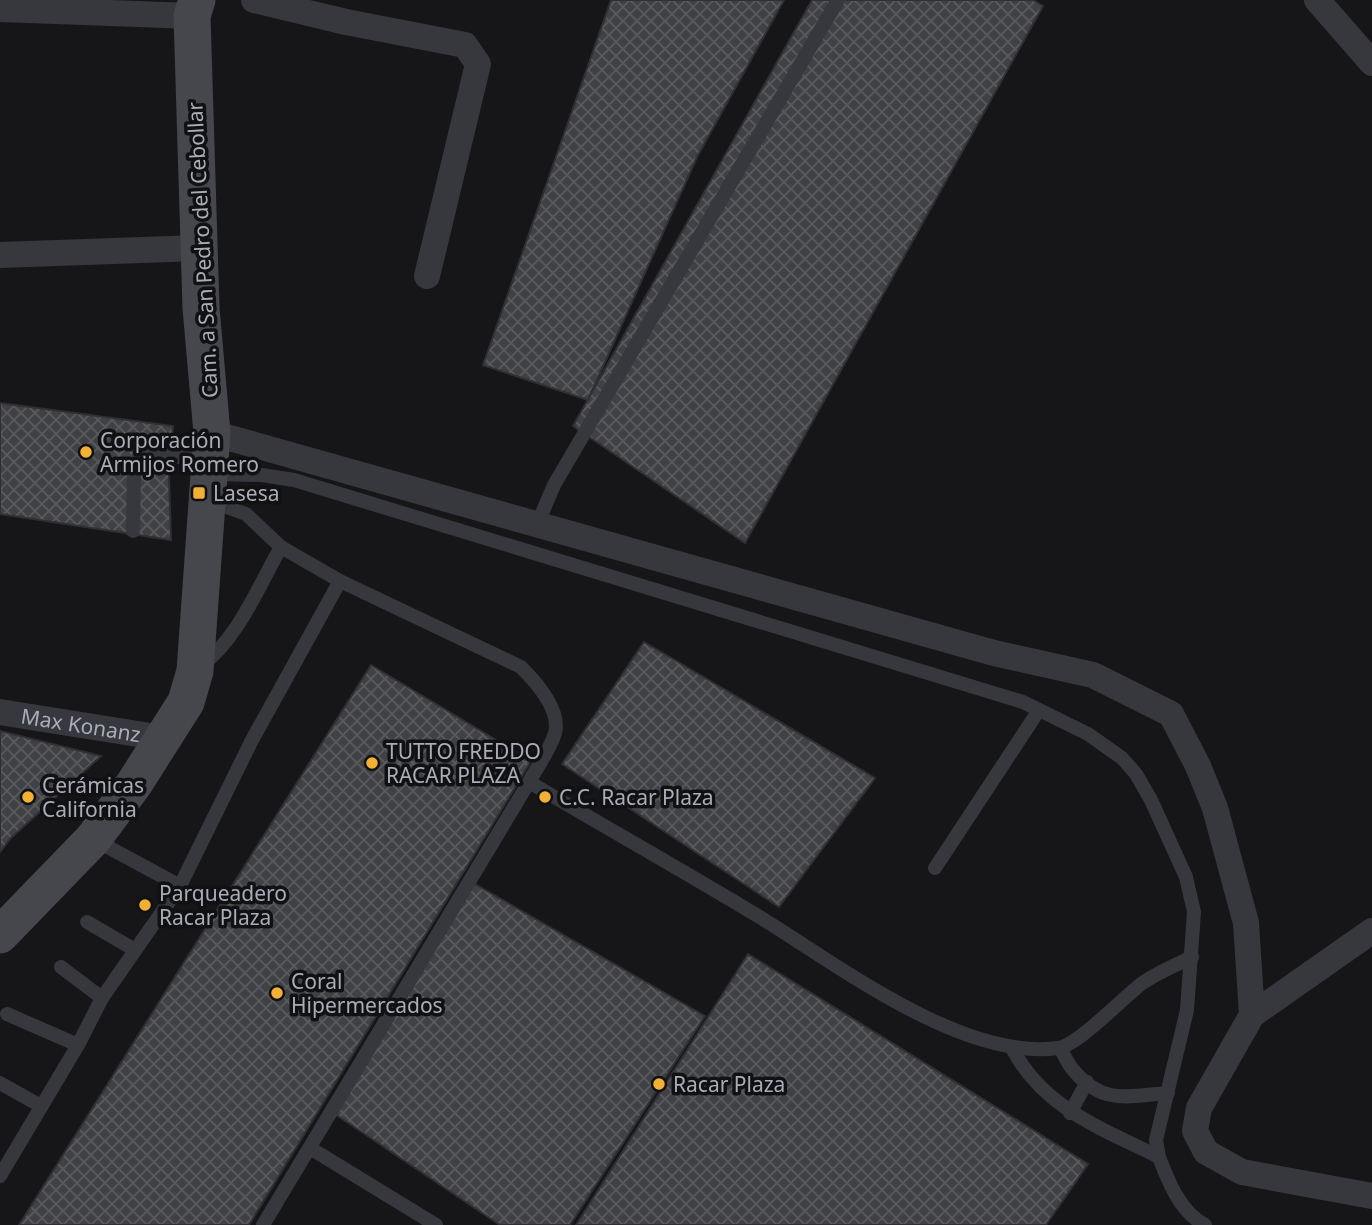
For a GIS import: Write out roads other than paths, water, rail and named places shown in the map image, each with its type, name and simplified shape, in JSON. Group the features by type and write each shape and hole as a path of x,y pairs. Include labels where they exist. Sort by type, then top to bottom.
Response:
{"street":[{"path":"254,0 346,22 465,45 478,64 427,276"},
{"path":"1317,0 1372,63"},
{"path":"0,9 195,8"},
{"name":"Cam. a San Pedro del Cebollar","path":"0,936 93,839 134,784 186,702 195,671 209,467 199,248 195,8"},
{"path":"0,255 199,248"},
{"path":"209,467 537,526 994,653 1093,675 1171,714 1198,766 1215,808 1247,923 1252,1015"},
{"name":"Max Konanz","path":"0,712 163,738"},
{"path":"1372,931 1252,1015 1199,1108 1195,1131 1206,1152 1242,1172 1372,1196"}],"lane":[{"path":"537,526 554,485 838,0"},
{"path":"133,531 134,470 139,456 182,457 209,467 294,480 1023,702 1106,745 1122,758 1144,786 1186,877 1194,912 1187,1010 1156,1140 1159,1157 1172,1190 1197,1221 1205,1225"},
{"path":"209,467 246,514 281,547 340,581 522,667 537,683 551,706 555,732 529,782 263,1225"},
{"path":"195,671 216,656 230,638 281,547"},
{"path":"1,1172 78,1045 103,998 180,886 252,740 340,581"},
{"path":"935,867 1039,710"},
{"path":"529,782 757,916 878,992 957,1033 1013,1048 1060,1048 1105,1017 1143,983 1192,957"},
{"path":"93,839 180,886"},
{"path":"87,922 135,950"},
{"path":"61,967 103,998"},
{"path":"7,1014 78,1045"},
{"path":"1013,1048 1021,1065 1037,1085 1070,1113 1159,1157"},
{"path":"1060,1048 1076,1074 1097,1091 1112,1097 1168,1093"},
{"path":"1070,1113 1087,1082"},
{"path":"0,1083 41,1106"},
{"path":"310,1147 436,1225"}],"place":[{"name":"Corporación Armijos Romero","path":"86,452"},
{"name":"Lasesa","path":"199,493"},
{"name":"TUTTO FREDDO RACAR PLAZA","path":"372,763"},
{"name":"Cerámicas California","path":"28,797"},
{"name":"C.C. Racar Plaza","path":"545,797"},
{"name":"Parqueadero Racar Plaza","path":"145,905"},
{"name":"Coral Hipermercados","path":"277,993"},
{"name":"Racar Plaza","path":"659,1084"}]}
